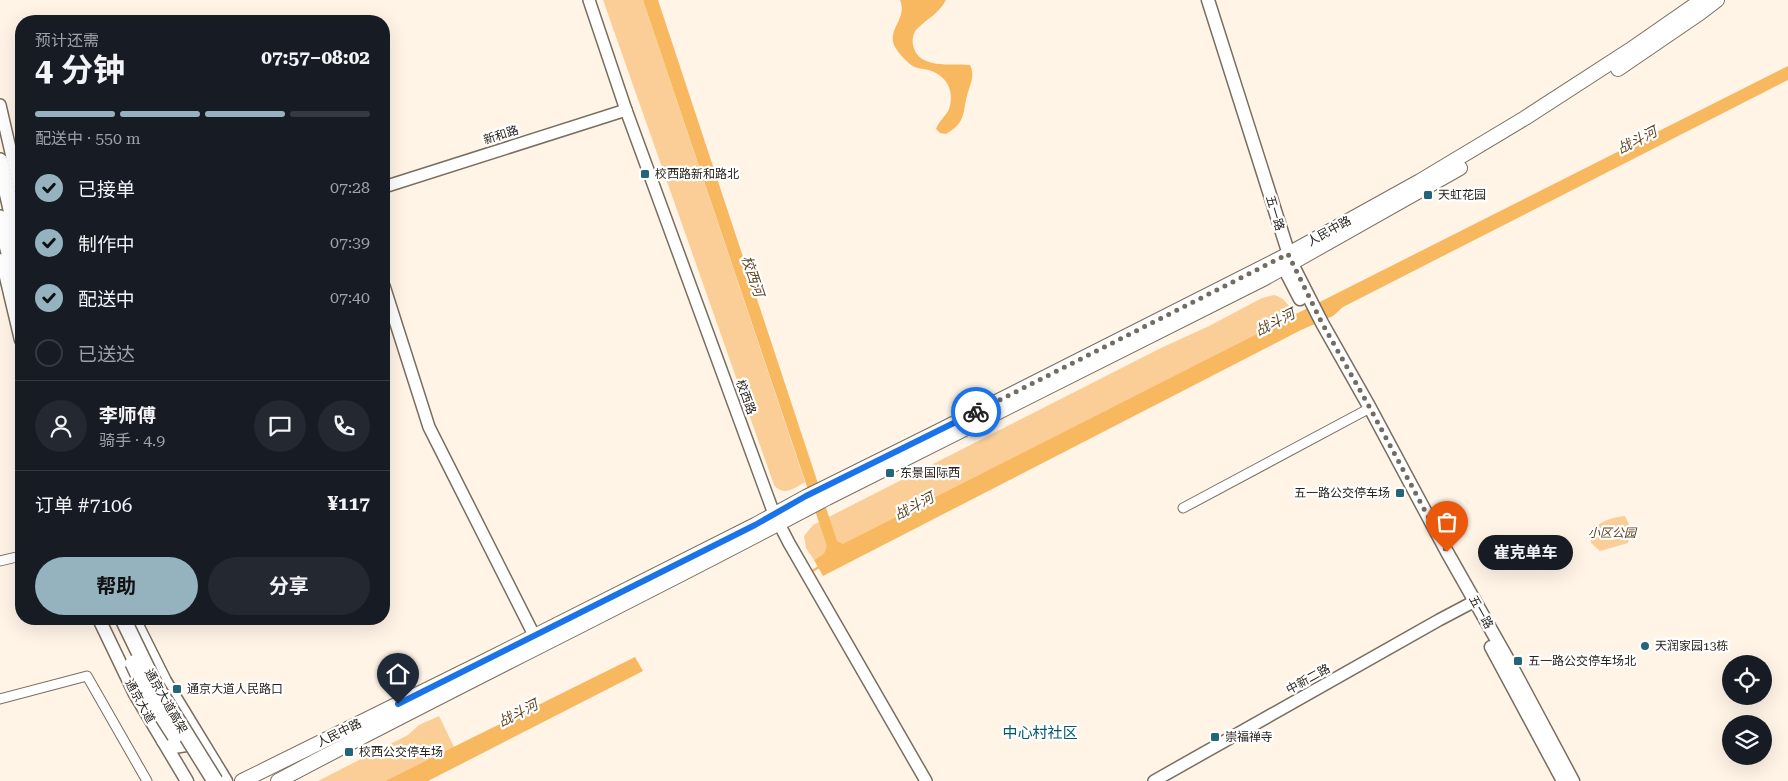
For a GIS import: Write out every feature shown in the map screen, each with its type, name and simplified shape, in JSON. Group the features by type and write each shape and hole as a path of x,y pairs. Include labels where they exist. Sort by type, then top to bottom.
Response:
{"highway":[{"path":"0,160 15,199"},
{"path":"0,160 15,226"},
{"path":"0,218 15,276"},
{"name":"通京大道高架","path":"115,625 145,689 203,781"},
{"name":"通京大道高架","path":"126,625 154,683 215,781"}],"main road":[{"name":"五一路","path":"1202,0 1286,261 1318,325 1428,529 1573,781"},
{"name":"五一路","path":"1208,0 1286,261"},
{"name":"人民中路","path":"278,781 537,640 1425,189 1527,128 1636,57 1697,5 1717,0"},
{"path":"1,253 15,314"},
{"name":"五一路","path":"1318,325 1370,408 1447,552 1471,603 1564,781"},
{"name":"通京大道","path":"102,625 135,694 187,781"},
{"path":"137,625 165,681 226,781"},
{"name":"人民中路","path":"242,781 398,704 537,640"},
{"path":"162,741 174,747 186,745 192,737 191,725"}],"street":[{"name":"校西路","path":"589,0 626,110 776,519 926,781"},
{"path":"0,105 15,170"},
{"name":"新和路","path":"390,185 626,110"},
{"path":"390,305 429,427 537,640"},
{"path":"1183,508 1370,408"},
{"path":"0,561 15,557"},
{"name":"中新二路","path":"1154,781 1471,603"},
{"path":"0,699 87,676 147,781"}],"green space":[{"path":"603,0 643,0 805,482 793,489 785,491 778,489 774,485"},
{"path":"1274,295 1286,302 1294,315 814,560 806,548 804,536 813,525 1161,348 1209,326 1262,298"},
{"name":"小区公园","path":"1625,516 1631,529 1628,543 1600,551 1591,543 1589,533 1597,526 1610,519"},
{"path":"439,716 454,747 385,781 318,781 408,735 419,725"}],"shaded area":[{"path":"643,0 658,0 837,541 843,544 1788,66 1788,80 1343,307 1333,316 1301,330 823,576 814,560 824,554 827,546"},
{"path":"900,0 946,0 940,9 916,30 913,37 913,45 916,53 928,62 970,65 972,79 963,116 953,130 946,134 940,133 936,129 950,106 951,96 947,83 933,71 911,65 895,47 893,35 901,13"},
{"path":"635,657 643,671 428,781 385,781"}],"waterway":[{"name":"战斗河","path":"809,573 819,567"}],"way so far":[{"path":"976,412 1288,254 1322,323 1447,552"}],"place":[{"name":"校西路新和路北","path":"645,174"},
{"name":"天虹花园","path":"1428,195"},
{"name":"东景国际西","path":"890,473"},
{"name":"五一路公交停车场","path":"1400,493"},
{"name":"崔克单车","path":"1447,552"},
{"name":"天润家园13栋","path":"1645,646"},
{"name":"五一路公交停车场北","path":"1518,661"},
{"name":"通京大道人民路口","path":"177,689"},
{"name":"崇福禅寺","path":"1215,737"},
{"name":"校西公交停车场","path":"349,752"}],"district":[{"name":"中心村社区","path":"1040,733"}],"route":[{"path":"398,704 755,525 806,496 976,412"}],"water label":[{"name":"校西河","path":"753,276"}]}
